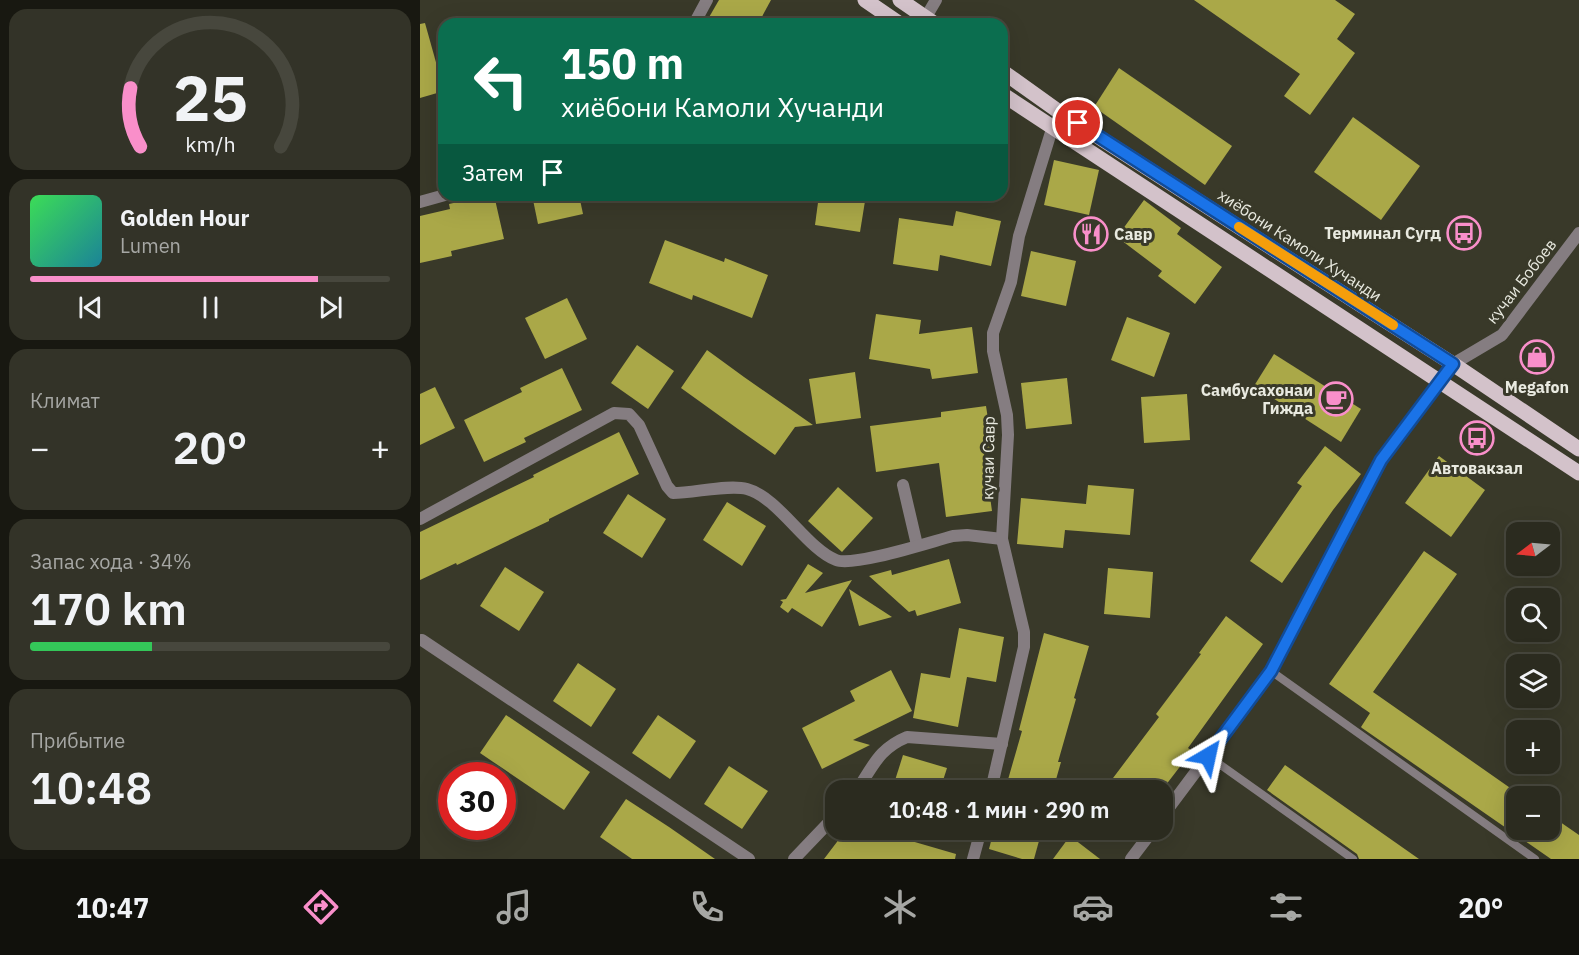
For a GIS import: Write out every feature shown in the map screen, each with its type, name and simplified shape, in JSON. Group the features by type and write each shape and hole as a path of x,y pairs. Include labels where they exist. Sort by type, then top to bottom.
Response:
{"main road":[{"path":"865,0 891,18"},
{"path":"900,0 927,18"},
{"name":"хиёбони Камоли Хучанди","path":"1008,75 1058,111 1453,364 1579,449"},
{"path":"1008,98 1579,473"}],"street":[{"path":"697,18 707,0"},
{"path":"932,18 936,0"},
{"name":"кучаи Савр","path":"993,780 1024,647 1024,632 1002,539 1008,435 1007,415 993,351 993,333 1011,282 1019,236 1053,129"},
{"path":"420,202 438,197"},
{"name":"кучаи Бобоев","path":"1453,364 1502,335 1579,233"},
{"path":"1173,802 1271,671 1381,460 1453,364"},
{"path":"420,519 614,413 629,414 639,425 667,486 673,493 746,489 761,496 820,550 837,561 856,562 953,536 1002,539"},
{"path":"903,485 917,545"},
{"path":"422,640 749,859"},
{"path":"863,780 882,753 893,743 907,737 1002,744"},
{"path":"794,859 825,827"},
{"path":"974,859 979,840"},
{"path":"1131,859 1145,840"}],"lane":[{"path":"1271,671 1535,859"},
{"path":"1208,756 1353,859"}],"building":[{"path":"719,0 771,0 761,18 709,18"},
{"path":"1194,0 1335,0 1355,14 1337,39 1355,53 1310,115 1284,96 1300,74"},
{"path":"425,23 438,70 438,93 420,98 420,24"},
{"path":"1119,68 1232,146 1205,185 1094,107"},
{"path":"1353,117 1420,166 1381,220 1314,172"},
{"path":"1054,160 1099,170 1089,215 1044,205"},
{"path":"1144,200 1181,228 1177,234 1222,267 1195,304 1158,276 1162,271 1117,237"},
{"path":"462,201 495,201 504,239 451,251 452,256 420,263 420,216 450,209 449,204"},
{"path":"533,201 580,201 583,214 538,224"},
{"path":"818,201 865,201 860,232 815,225"},
{"path":"956,211 1001,221 991,266 940,255 938,271 893,264 899,218 953,226"},
{"path":"665,240 724,262 725,258 768,275 752,318 693,295 692,300 649,283"},
{"path":"1031,251 1076,261 1066,306 1021,296"},
{"path":"567,298 587,339 545,359 525,318"},
{"path":"876,314 921,320 919,334 972,327 978,373 932,379 930,369 869,359"},
{"path":"1127,317 1170,333 1154,377 1111,360"},
{"path":"637,345 674,371 648,409 611,383"},
{"path":"707,350 813,425 795,427 775,455 738,429 681,388"},
{"path":"1274,354 1361,409 1341,442 1254,386"},
{"path":"562,368 582,410 524,438 526,442 484,462 464,420 522,392 520,388"},
{"path":"855,372 861,418 816,424 809,379"},
{"path":"1067,378 1072,424 1026,429 1021,383"},
{"path":"435,387 455,428 420,445 420,394"},
{"path":"1187,394 1190,440 1144,443 1141,397"},
{"path":"986,406 993,451 984,453 992,511 946,517 939,463 876,472 870,426 941,417 941,412"},
{"path":"619,432 639,474 549,521 420,580 420,532 534,477 533,475"},
{"path":"1325,446 1361,474 1282,583 1250,561 1302,486 1297,483"},
{"path":"1439,456 1485,490 1451,537 1405,503"},
{"path":"1088,485 1134,489 1130,535 1065,530 1063,548 1017,544 1021,498 1086,504"},
{"path":"838,487 873,518 842,552 808,521"},
{"path":"628,494 666,519 642,558 603,533"},
{"path":"727,502 766,526 742,566 703,540"},
{"path":"1424,551 1457,574 1373,692 1507,786 1506,828 1362,728 1370,713 1329,684"},
{"path":"949,559 961,603 917,616 915,610 909,612 869,576 891,570 892,575"},
{"path":"808,564 823,573 805,593 852,580 822,627 792,608 788,613 780,607 783,602 780,600 786,599"},
{"path":"505,567 544,592 519,631 480,606"},
{"path":"1108,568 1153,572 1150,618 1104,614"},
{"path":"849,589 892,617 859,626"},
{"path":"1226,616 1263,644 1188,748 1192,751 1170,780 1112,780 1159,717 1156,714 1201,654 1199,653"},
{"path":"959,628 1004,637 996,682 967,677 958,727 913,718 921,673 950,678"},
{"path":"1044,633 1089,646 1058,762 1061,762 1056,780 1008,780 1022,731 1019,730"},
{"path":"578,663 616,689 591,727 553,701"},
{"path":"891,670 912,711 853,740 870,745 822,769 802,728 855,701 850,691"},
{"path":"506,715 590,772 564,810 516,777 516,762 493,762 480,753"},
{"path":"658,715 696,741 670,779 632,753"},
{"path":"903,755 947,768 943,780 895,780"},
{"path":"1285,765 1419,859 1359,859 1357,854 1267,790"},
{"path":"729,766 768,791 742,829 704,804"},
{"path":"626,799 715,859 632,859 600,837"},
{"path":"1560,822 1579,835 1579,859 1551,859 1524,840 1560,840"},
{"path":"838,840 908,840 956,854 955,859 824,859"},
{"path":"991,840 1039,840 1034,859 1022,859 989,849"},
{"path":"1067,840 1075,840 1100,859 1053,859"}],"slow traffic":[{"path":"1239,227 1393,325"}],"place":[{"name":"Терминал Сугд","path":"1464,233"},
{"name":"Савр","path":"1091,234"},
{"name":"Megafon","path":"1537,357"},
{"name":"Самбусахонаи Гижда","path":"1336,399"},
{"name":"Автовакзал","path":"1477,438"}],"route":[{"path":"1078,123 1453,364 1381,460 1271,671 1208,756"}]}
